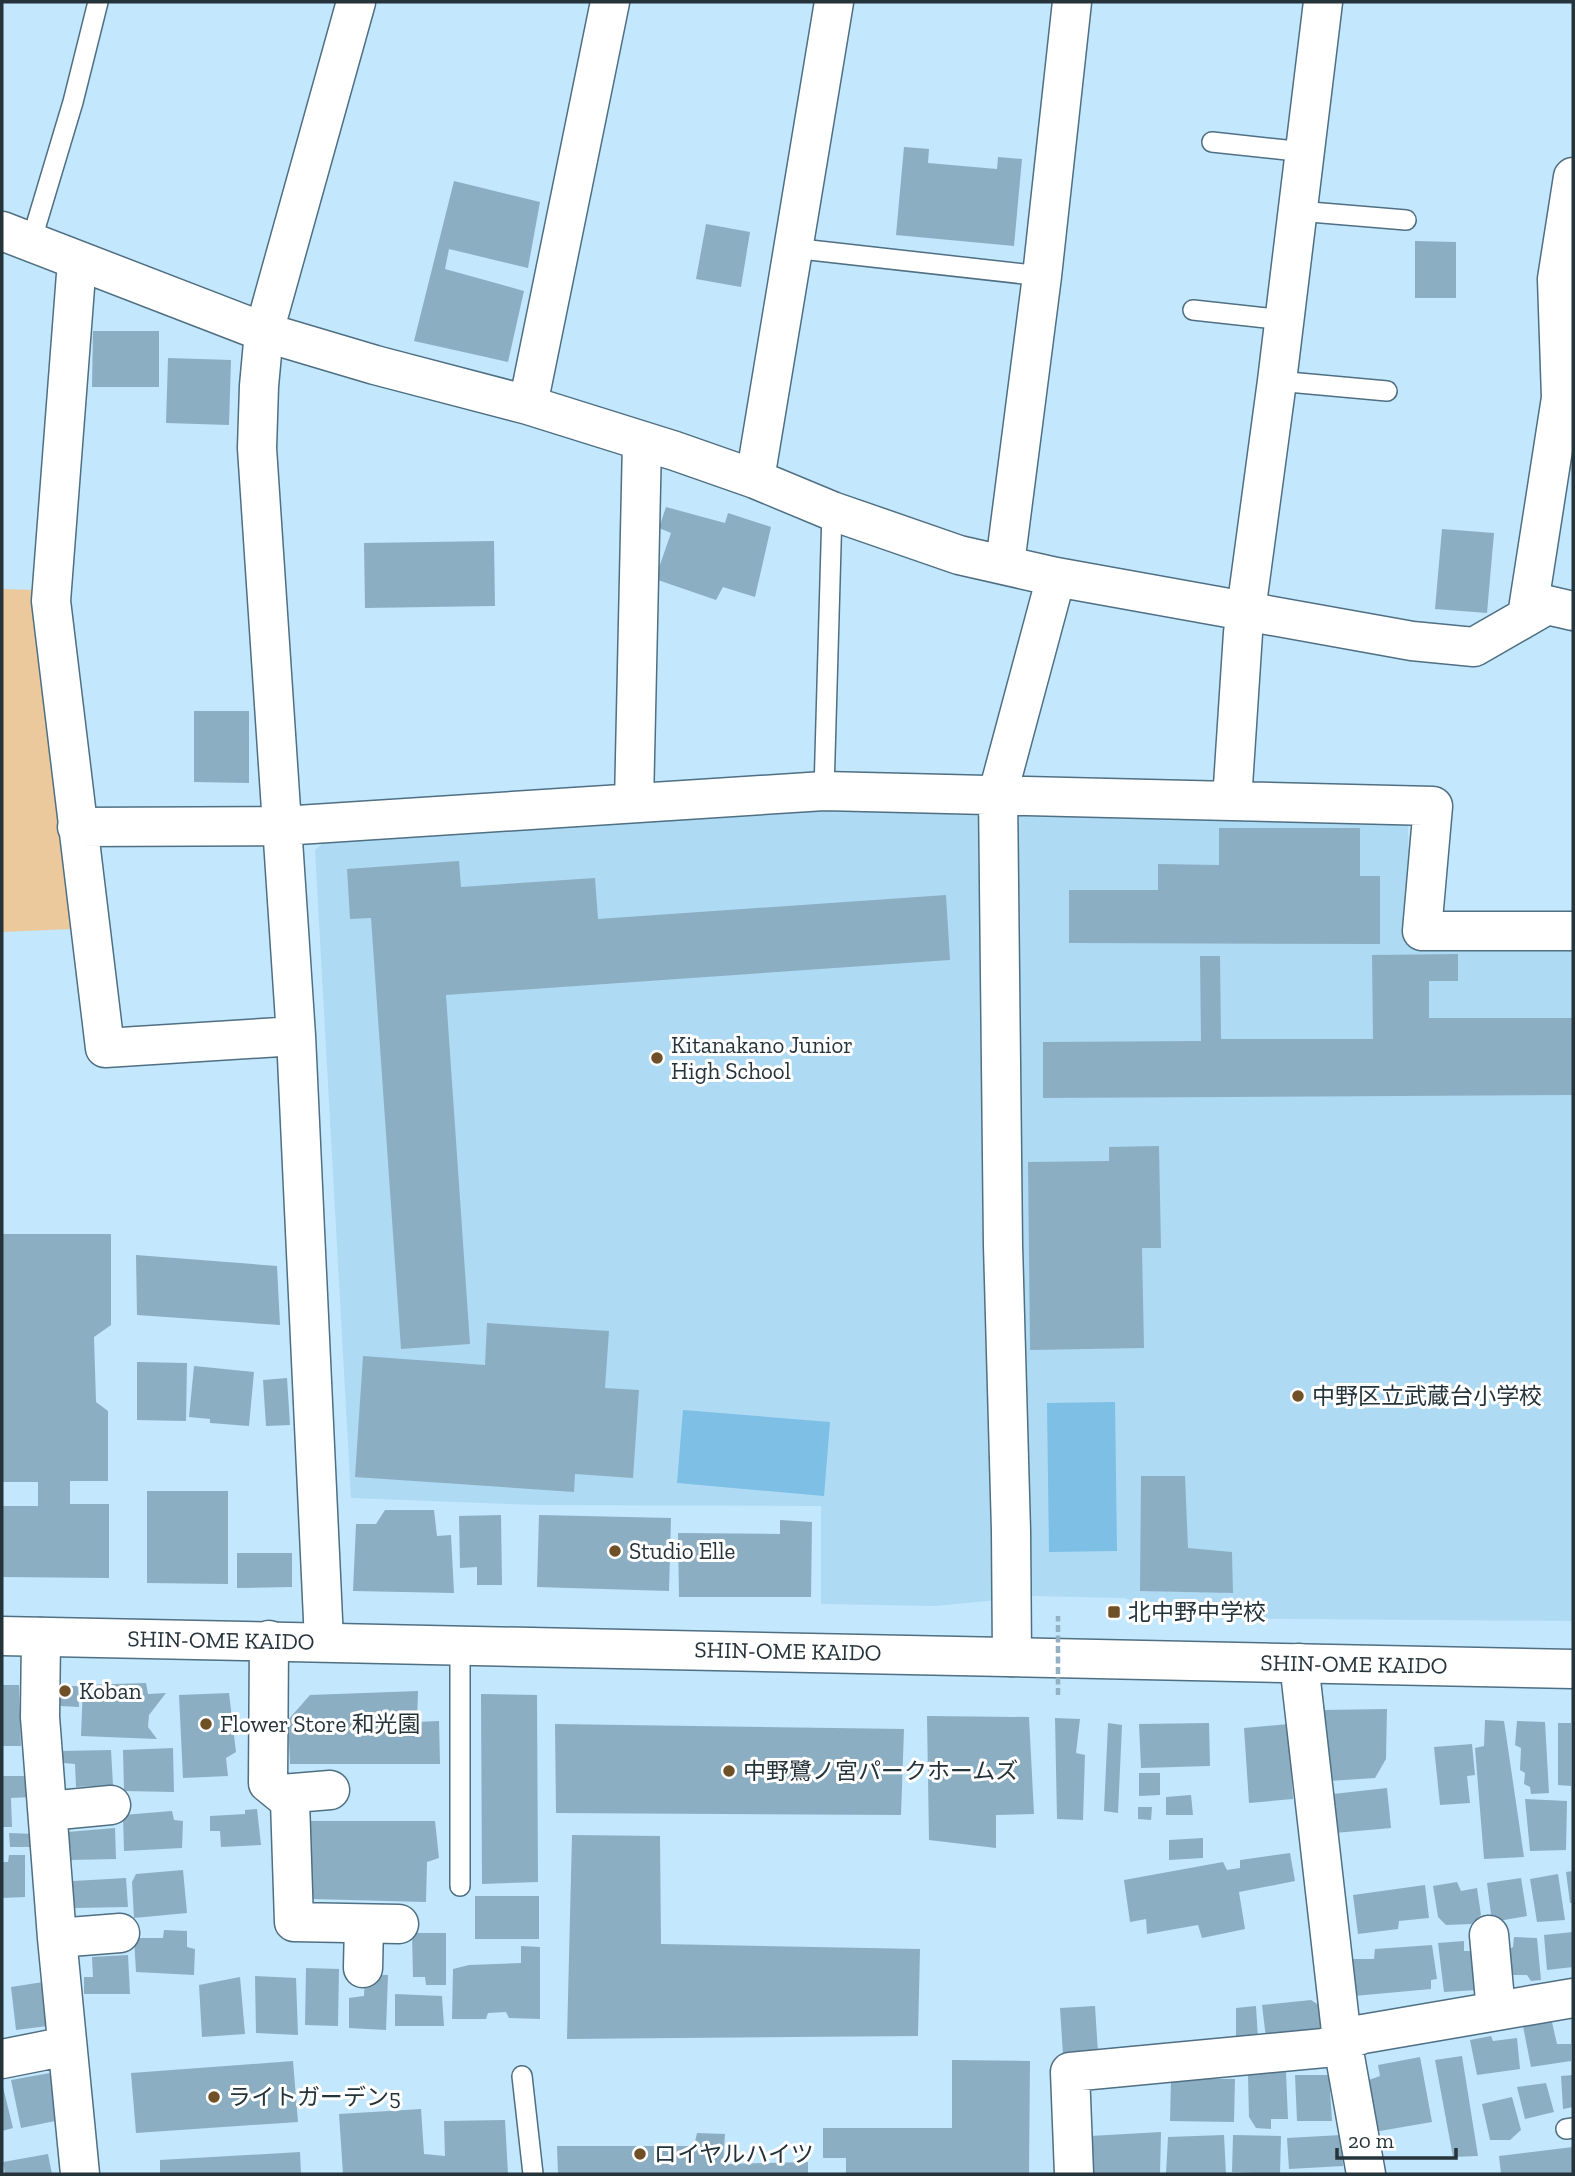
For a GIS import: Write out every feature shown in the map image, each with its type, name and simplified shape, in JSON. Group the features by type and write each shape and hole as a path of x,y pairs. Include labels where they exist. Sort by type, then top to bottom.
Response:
{"street":[{"path":"324,1641 296,1036 257,448 264,332 356,2"},
{"path":"528,405 610,2"},
{"path":"754,479 834,2"},
{"path":"1005,565 1042,276 1072,2"},
{"path":"1231,801 1247,612 1278,381 1323,2"},
{"path":"1527,616 1561,398 1557,279 1573,177"},
{"path":"17,237 264,332 375,366 528,405 675,451 832,511 959,555 1056,577 1247,612 1412,641 1474,647 1547,605 1573,611"},
{"path":"77,261 51,601 105,1048 296,1036"},
{"path":"634,803 642,442"},
{"path":"1012,1657 1003,1245 998,793 1056,577"},
{"path":"77,827 282,827 824,791 998,793 1433,806 1422,931 1573,931"},
{"name":"SHIN-OME KAIDO","path":"2,1636 1573,1669"},
{"path":"41,1637 40,1717 57,1938 80,2174"},
{"path":"269,1640 268,1783 290,1801 294,1922 382,1923 363,1968"},
{"path":"1298,1663 1342,2040 1366,2174"},
{"path":"282,1794 331,1790"},
{"path":"48,1811 111,1805"},
{"path":"57,1938 120,1933"},
{"path":"1489,1936 1496,2011"},
{"path":"1074,2174 1070,2072 1324,2048 1363,2034 1573,1998"},
{"path":"2,2059 67,2046"}],"lane":[{"path":"17,237 72,102 98,2"},
{"path":"1212,142 1305,152"},
{"path":"1298,211 1406,220"},
{"path":"792,248 1042,276"},
{"path":"1193,310 1285,320"},
{"path":"1278,381 1387,391"},
{"path":"824,791 832,511"},
{"path":"460,1644 460,1886"},
{"path":"523,2076 533,2174"}],"path":[{"path":"1058,1616 1058,1695"}],"shaded area":[{"path":"2,589 36,590 34,620 71,929 2,932"},
{"name":"Kitanakano Junior High School","path":"828,810 971,810 983,819 998,1600 935,1606 821,1604 821,1506 538,1505 351,1498 315,850 328,839"},
{"name":"中野区立武蔵台小学校","path":"1022,814 1408,820 1411,941 1573,947 1573,1621 1186,1618 1124,1598 1031,1596 1015,1196 1012,822"},
{"path":"1115,1402 1117,1551 1049,1552 1047,1403"},
{"path":"683,1410 830,1422 824,1496 677,1483"}],"building":[{"path":"904,147 929,149 928,163 997,169 998,157 1022,159 1014,246 896,235"},
{"path":"454,181 540,202 528,268 449,249 445,269 524,291 508,362 414,341"},
{"path":"706,224 750,232 741,287 696,279"},
{"path":"1415,241 1456,242 1456,298 1415,298"},
{"path":"93,331 159,331 159,387 92,387"},
{"path":"168,358 231,360 229,425 166,423"},
{"path":"666,507 725,523 728,513 771,527 755,597 723,587 716,600 655,579 671,533 659,528"},
{"path":"1442,529 1494,533 1487,613 1435,609"},
{"path":"494,541 495,606 365,608 364,543"},
{"path":"194,711 249,711 249,783 194,782"},
{"path":"1219,828 1360,828 1360,876 1380,876 1380,944 1069,943 1069,890 1158,890 1158,864 1219,865"},
{"path":"459,861 461,887 595,878 598,919 946,895 950,960 446,995 470,1344 401,1349 371,918 350,919 347,869"},
{"path":"1458,954 1458,981 1429,981 1429,1018 1573,1018 1573,1095 1043,1098 1043,1042 1201,1041 1200,956 1220,956 1221,1039 1373,1039 1372,955"},
{"path":"1159,1146 1161,1248 1142,1248 1144,1348 1030,1350 1028,1162 1109,1161 1109,1147"},
{"path":"2,1234 111,1234 111,1325 94,1337 96,1402 108,1411 108,1481 70,1481 70,1504 109,1504 109,1578 2,1577 2,1506 38,1506 38,1482 2,1482"},
{"path":"136,1255 277,1266 280,1325 137,1315"},
{"path":"487,1323 609,1331 605,1388 639,1390 633,1478 575,1474 574,1492 355,1477 363,1356 485,1365"},
{"path":"137,1362 187,1363 186,1421 137,1420"},
{"path":"194,1366 254,1372 249,1426 210,1423 210,1419 189,1417"},
{"path":"287,1378 290,1425 266,1426 263,1380"},
{"path":"1141,1476 1185,1476 1188,1548 1232,1552 1233,1593 1140,1591"},
{"path":"147,1491 228,1491 228,1584 147,1583"},
{"path":"385,1510 434,1510 437,1536 451,1535 454,1593 353,1591 356,1524 376,1524"},
{"path":"501,1515 502,1585 477,1585 477,1567 460,1568 459,1516"},
{"path":"539,1515 671,1518 669,1591 537,1587"},
{"path":"780,1520 812,1522 811,1597 679,1597 678,1533 780,1534"},
{"path":"237,1553 292,1553 292,1587 237,1588"},
{"path":"146,1683 148,1694 166,1693 149,1715 148,1727 157,1739 81,1736 83,1685"},
{"path":"2,1685 19,1685 21,1746 2,1746"},
{"path":"60,1686 78,1686 79,1707 60,1706"},
{"path":"418,1691 417,1722 439,1721 440,1764 290,1764 288,1720 310,1695"},
{"name":"Flower Store 和光園","path":"229,1693 236,1752 226,1758 228,1776 183,1778 179,1695"},
{"path":"481,1694 537,1695 538,1882 482,1884"},
{"path":"1387,1709 1386,1759 1375,1778 1328,1781 1323,1710"},
{"path":"927,1716 1029,1717 1034,1814 996,1815 996,1848 929,1840"},
{"path":"1055,1718 1080,1719 1076,1753 1085,1755 1083,1820 1057,1819"},
{"path":"1485,1720 1504,1721 1524,1857 1484,1859 1475,1748 1484,1746"},
{"path":"1517,1721 1545,1722 1549,1793 1531,1794 1530,1787 1524,1784 1525,1773 1520,1770 1521,1748 1515,1745"},
{"path":"1108,1723 1122,1725 1118,1813 1104,1811"},
{"path":"1209,1723 1210,1766 1141,1768 1139,1724"},
{"path":"1558,1723 1571,1723 1571,1786 1558,1785"},
{"name":"中野鷺ノ宮パークホームズ","path":"555,1724 904,1729 901,1815 556,1813"},
{"path":"1288,1724 1293,1799 1249,1803 1244,1728"},
{"path":"1472,1744 1475,1775 1467,1776 1470,1803 1440,1805 1434,1747"},
{"path":"173,1748 174,1792 124,1791 123,1750"},
{"path":"111,1750 113,1785 76,1787 75,1764 63,1763 62,1751"},
{"path":"1139,1773 1160,1773 1160,1795 1139,1796"},
{"path":"2,1776 30,1776 31,1797 11,1798 12,1827 2,1827"},
{"path":"1387,1788 1391,1828 1335,1833 1333,1794"},
{"path":"1191,1795 1193,1815 1166,1815 1166,1797"},
{"path":"1525,1799 1567,1801 1566,1850 1530,1851"},
{"path":"1138,1807 1152,1807 1151,1820 1138,1819"},
{"path":"257,1809 261,1845 221,1847 220,1831 210,1831 210,1816 245,1814 245,1810"},
{"path":"172,1811 174,1820 183,1821 182,1848 124,1851 123,1815"},
{"path":"311,1821 435,1821 439,1858 427,1862 426,1902 311,1899"},
{"path":"115,1828 116,1859 70,1860 67,1832"},
{"path":"9,1833 35,1834 36,1847 10,1847"},
{"path":"572,1835 660,1836 661,1944 920,1949 918,2036 567,2039"},
{"path":"1203,1838 1203,1858 1169,1860 1169,1840"},
{"path":"1290,1853 1295,1881 1239,1892 1245,1929 1202,1938 1198,1925 1147,1934 1146,1919 1130,1922 1124,1880 1223,1862 1227,1870 1240,1868 1240,1860"},
{"path":"9,1855 25,1855 25,1897 2,1898 2,1862 8,1862"},
{"path":"183,1870 187,1913 134,1918 132,1882 136,1874"},
{"path":"1573,1871 1573,1903 1570,1903 1566,1872"},
{"path":"1558,1874 1565,1920 1537,1922 1530,1879"},
{"path":"126,1878 128,1907 73,1908 73,1881"},
{"path":"1521,1878 1527,1916 1492,1922 1487,1883"},
{"path":"1457,1882 1461,1891 1477,1888 1481,1915 1471,1924 1446,1925 1438,1917 1433,1886"},
{"path":"1425,1885 1429,1918 1399,1921 1398,1929 1358,1934 1353,1895"},
{"path":"475,1896 539,1896 539,1939 475,1939"},
{"path":"164,1930 187,1931 187,1947 195,1949 194,1975 136,1972 134,1938 163,1938"},
{"path":"1573,1932 1573,1967 1547,1970 1544,1935"},
{"path":"412,1933 446,1933 446,1985 426,1985 425,1977 413,1977"},
{"path":"1514,1937 1537,1938 1541,1980 1531,1981 1527,1975 1510,1975 1508,1950 1513,1947"},
{"path":"1464,1941 1464,1951 1474,1951 1477,1990 1444,1992 1438,1943"},
{"path":"1432,1945 1437,1979 1431,1980 1431,1989 1354,1996 1350,1959 1374,1959 1375,1949"},
{"path":"521,1946 540,1947 540,2019 509,2018 506,2012 488,2013 486,2019 452,2019 453,1969 469,1965 521,1963"},
{"path":"128,1955 130,1994 84,1994 84,1977 93,1977 92,1957"},
{"path":"306,1968 339,1969 338,2026 305,2025"},
{"path":"365,1974 388,1975 386,2030 349,2028 349,1998 364,1996"},
{"path":"255,1976 296,1978 298,2035 256,2033"},
{"path":"240,1977 245,2034 202,2037 199,1985"},
{"path":"43,1982 48,2026 16,2030 11,1987"},
{"path":"395,1994 442,1996 444,2026 395,2026"},
{"path":"1311,2000 1322,2007 1321,2030 1266,2038 1262,2005"},
{"path":"1095,2006 1098,2053 1063,2055 1060,2008"},
{"path":"1256,2006 1258,2039 1236,2040 1236,2008"},
{"path":"1552,2022 1557,2044 1571,2044 1571,2061 1531,2067 1523,2026"},
{"path":"1491,2036 1493,2041 1517,2038 1520,2069 1477,2075 1470,2040"},
{"path":"1462,2056 1478,2156 1453,2157 1435,2060"},
{"path":"1420,2057 1432,2122 1374,2132 1366,2081 1380,2076 1378,2065"},
{"path":"952,2060 1030,2061 1029,2174 846,2174 846,2158 823,2158 823,2128 952,2128"},
{"name":"ライトガーデン5","path":"293,2061 298,2122 136,2133 131,2073"},
{"path":"1286,2072 1288,2119 1271,2119 1271,2129 1256,2128 1249,2117 1248,2075"},
{"path":"50,2073 60,2120 21,2128 11,2080"},
{"path":"1295,2075 1329,2075 1332,2121 1297,2121"},
{"path":"1573,2075 1573,2107 1563,2109 1561,2076"},
{"path":"1171,2079 1235,2079 1234,2122 1170,2121"},
{"path":"2,2083 13,2128 2,2131"},
{"path":"1546,2083 1554,2112 1525,2119 1517,2087"},
{"path":"1512,2097 1521,2130 1510,2140 1490,2140 1482,2104"},
{"path":"421,2109 424,2154 445,2156 444,2121 505,2120 508,2174 343,2174 339,2114"},
{"path":"1161,2132 1160,2174 1094,2174 1090,2136"},
{"name":"ロイヤルハイツ","path":"697,2133 725,2134 723,2164 808,2162 808,2174 558,2174 557,2146 694,2146"},
{"path":"1224,2135 1226,2174 1166,2174 1168,2137"},
{"path":"1233,2135 1281,2136 1280,2174 1232,2172"},
{"path":"1341,2135 1343,2166 1289,2169 1287,2138"},
{"path":"1573,2147 1573,2174 1501,2174 1499,2156"},
{"path":"300,2152 301,2174 160,2174 160,2160"},
{"path":"48,2154 52,2174 5,2174 3,2162"}],"place":[{"name":"Kitanakano Junior High School","path":"657,1058"},
{"name":"中野区立武蔵台小学校","path":"1298,1396"},
{"name":"Studio Elle","path":"615,1551"},
{"name":"北中野中学校","path":"1114,1612"},
{"name":"Koban","path":"65,1691"},
{"name":"Flower Store 和光園","path":"206,1724"},
{"name":"中野鷺ノ宮パークホームズ","path":"729,1771"},
{"name":"ライトガーデン5","path":"214,2097"},
{"name":"ロイヤルハイツ","path":"640,2154"}]}
